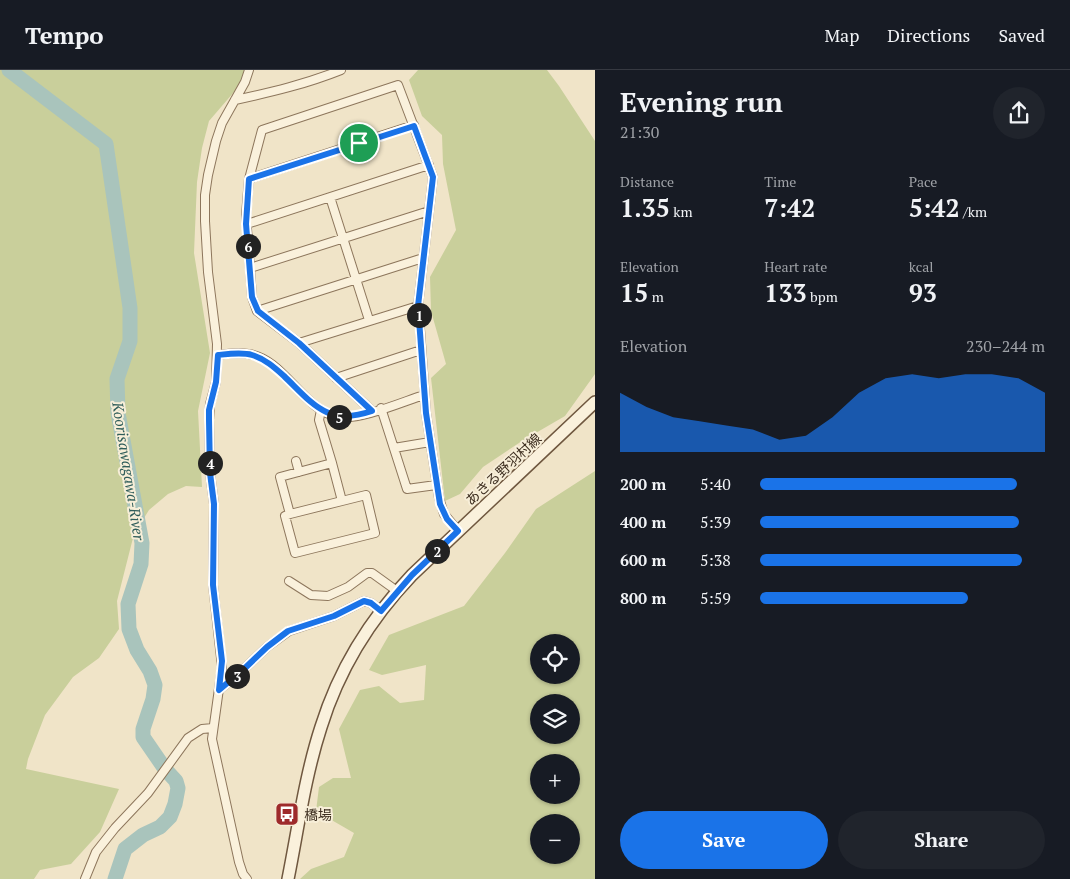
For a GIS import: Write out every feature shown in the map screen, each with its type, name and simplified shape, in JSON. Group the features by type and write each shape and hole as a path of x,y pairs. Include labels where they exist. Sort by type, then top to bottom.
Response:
{"main road":[{"name":"あきる野羽村線","path":"288,879 313,757 323,719 349,660 381,611 397,591 595,402"}],"street":[{"path":"247,879 241,868 212,739 222,661 213,585 214,504 210,473 209,420 209,410 216,382 218,355 208,272 205,195 222,123 245,82 249,70"},
{"path":"235,100 308,83 341,70"},
{"path":"372,411 299,343 258,311 252,297 246,224 249,179 262,130 398,85 433,177 418,306 424,395 436,485 444,514 458,531"},
{"path":"249,179 414,126"},
{"path":"246,224 428,165"},
{"path":"330,197 369,320"},
{"path":"250,268 429,211"},
{"path":"258,311 424,258"},
{"path":"299,343 418,306"},
{"path":"336,378 421,350"},
{"path":"218,355 250,354 262,358 321,410 338,417 352,417 424,395"},
{"path":"382,408 407,489 436,485"},
{"path":"321,410 319,420 342,501"},
{"path":"394,448 430,442"},
{"path":"296,461 299,472"},
{"path":"290,514 280,477 332,463"},
{"path":"366,494 375,533 295,554 285,516 290,514 366,494"},
{"path":"289,581 311,595 328,596 348,587 367,573 372,573 397,591"},
{"path":"219,690 288,631 334,616 364,601 371,603 381,611"},
{"path":"85,879 91,862 101,846 148,793 191,735 202,729 213,728"}],"green space":[{"path":"0,70 244,70 240,85 209,121 202,148 197,182 194,253 210,353 198,411 202,487 186,486 168,494 149,510 134,534 117,601 119,629 99,658 73,677 45,715 26,769 119,789 100,832 71,864 40,870 34,879 0,879"},
{"path":"418,70 547,70 595,141 595,374 565,416 483,467 460,494 445,501 431,378 446,364 431,311 430,277 456,230 443,164 442,135 422,116 409,80"},
{"path":"595,471 595,879 300,879 311,869 344,857 354,833 316,811 319,787 333,778 351,778 339,729 360,690 379,686 400,703 424,700 426,665 382,675 369,670 389,635 464,606 536,509"}],"waterway":[{"name":"Koorisawagawa-River","path":"9,70 106,144 130,308 130,341 117,379 118,413 142,543 141,564 128,604 129,629 137,650 150,671 155,685 153,699 143,729 143,737 165,769 176,781 178,788 170,817 160,827 143,835 125,849 115,879"}],"place":[{"name":"橋場","path":"287,814"}],"route":[{"path":"414,126 433,177 418,306 426,413 436,485 444,514 458,531 412,575 381,611 371,603 364,601 325,620 288,631 219,690 222,661 213,585 214,497 210,473 209,420 209,410 216,382 218,355 250,354 262,358 321,410 338,417 358,416 372,411 299,343 258,311 252,297 246,224 249,179 359,143 414,126"}]}
